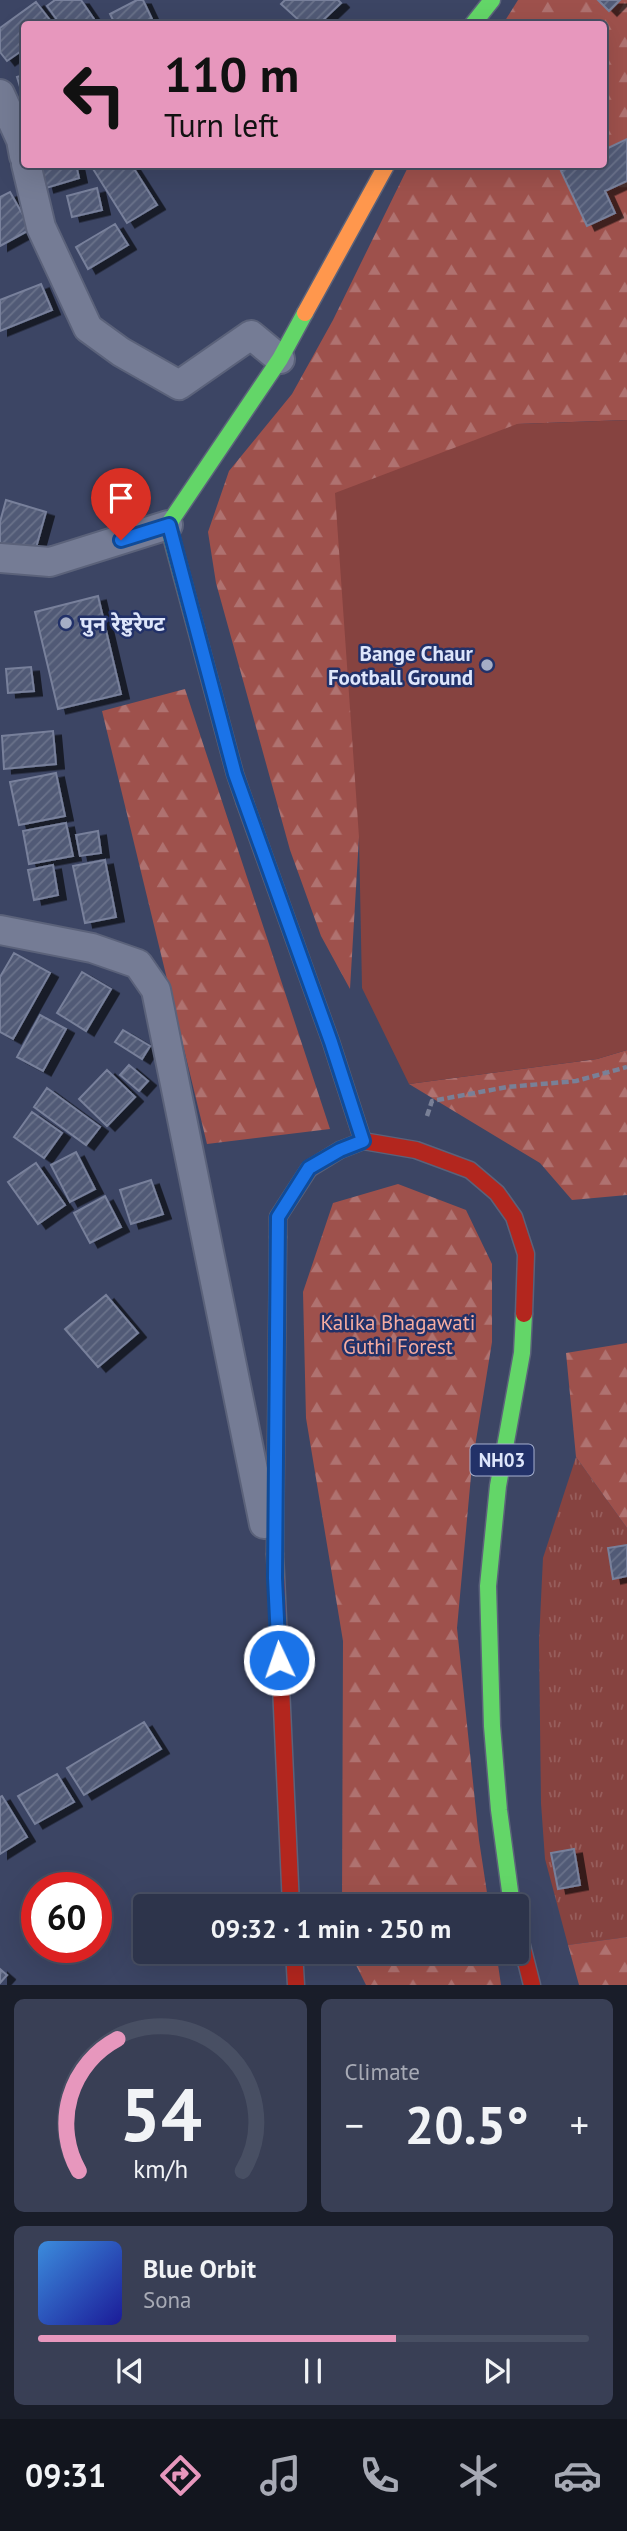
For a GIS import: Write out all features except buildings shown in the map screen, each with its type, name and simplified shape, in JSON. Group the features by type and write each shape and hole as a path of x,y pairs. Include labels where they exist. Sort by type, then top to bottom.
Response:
{"main road":[{"path":"475,21 492,0"},
{"path":"290,1894 275,1578 278,1217 309,1168 340,1150 363,1141 331,1042 235,774 169,525 281,359 385,168"},
{"name":"NH03","path":"363,1141 416,1150 470,1170 497,1192 514,1217 526,1254 522,1353 498,1486 488,1586 492,1726 499,1810 510,1894"},
{"path":"295,1964 296,1985"},
{"path":"527,1964 532,1985"}],"street":[{"path":"0,94 21,140"},
{"path":"27,168 41,227 88,328 121,352 179,385 251,335 281,359"},
{"path":"0,558 50,562 169,525"},
{"path":"0,930 92,948 138,964 156,990 275,1578"}],"path":[{"path":"416,1150 432,1101 507,1087 576,1081 627,1067"}],"green space":[{"path":"518,0 627,0 627,420 517,424 359,837 350,989 321,936 290,850 216,583 208,532 229,471 292,394 333,320 408,168 607,168 607,21 505,21"},
{"name":"Bange Chaur Football Ground","path":"627,420 627,1050 597,1059 409,1084 362,988 359,837 335,493 517,424"},
{"path":"185,689 330,1129 207,1144 102,711"},
{"path":"627,1050 627,1195 572,1200 540,1163 409,1084 597,1059"},
{"name":"Kalika Bhagawati Guthi Forest","path":"398,1184 466,1210 492,1264 492,1342 472,1465 457,1628 487,1894 342,1894 343,1641 306,1418 303,1292 333,1203"},
{"path":"627,1343 627,1528 576,1457 566,1353"},
{"path":"576,1457 627,1528 627,1937 568,1945 545,1859 541,1803 539,1641 543,1558"},
{"path":"627,1937 627,1985 579,1985 568,1945"},
{"path":"356,1964 498,1964 501,1985 366,1985"}],"traffic: fast":[{"path":"475,21 492,0"},
{"path":"245,803 168,525 280,359 305,313"},
{"path":"510,1894 499,1810 492,1726 488,1586 498,1486 522,1353 524,1314"}],"traffic: slow":[{"path":"305,313 385,168"},
{"path":"245,803 331,1042 363,1141"},
{"path":"275,1554 278,1237"}],"traffic: jam":[{"path":"278,1237 278,1217 309,1169 340,1150 363,1141 416,1150 470,1170 497,1193 514,1217 526,1254 524,1314"},
{"path":"275,1554 290,1894"},
{"path":"295,1964 296,1985"},
{"path":"527,1964 532,1985"}],"place":[{"name":"पुन रेष्टुरेण्ट","path":"66,623"},
{"name":"Bange Chaur Football Ground","path":"487,665"}],"route":[{"path":"121,540 169,525 235,774 331,1042 363,1141 340,1150 309,1168 278,1217 275,1578 279,1660"}]}
